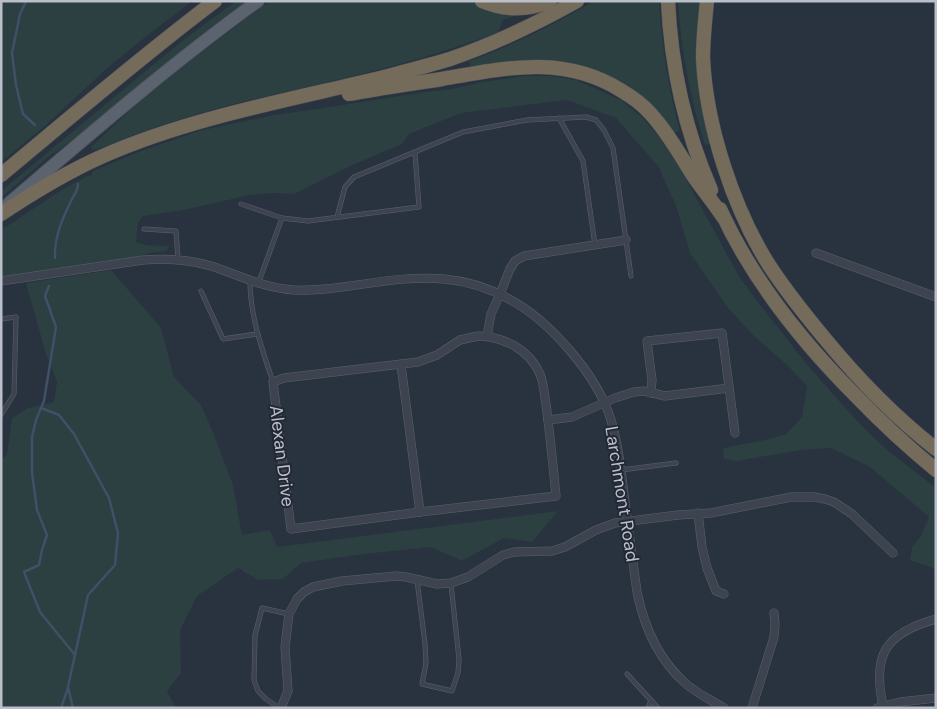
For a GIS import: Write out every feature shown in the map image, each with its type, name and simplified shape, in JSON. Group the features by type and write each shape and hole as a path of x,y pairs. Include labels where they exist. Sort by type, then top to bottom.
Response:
{"highway":[{"path":"1,175 88,102 215,1"},
{"path":"482,1 507,8 533,7 550,1"},
{"path":"1,214 73,170 105,155 161,134 230,114 449,59 481,48 525,29 577,1"},
{"path":"668,1 676,76 685,116 703,170 723,217 737,243 796,331 873,414 902,442 936,470"},
{"path":"707,1 703,56 710,111 724,162 747,224 769,264 794,302 844,362 887,408 936,449"},
{"path":"230,114 234,115 478,73 520,68 548,67 566,69 595,76 611,84 633,98 648,111 674,144 723,217"}],"main road":[{"path":"1,210 177,62 258,1"}],"street":[{"path":"487,336 491,314 515,261 524,256 626,240"},
{"path":"816,253 936,297"},
{"name":"Larchmont Road","path":"1,282 143,260 178,259 209,266 258,284 280,288 313,290 426,278 463,282 489,289 520,305 562,342 593,381 604,402 613,429 621,470 637,592 641,611 651,638 684,682 724,708"},
{"path":"651,393 652,380 647,341 722,333 735,434"},
{"name":"Alexan Drive","path":"478,336 495,337 509,342 522,351 533,362 540,375 548,420 556,496 291,529 272,382 284,378 401,365 428,359 460,340 478,336"},
{"path":"401,365 420,512"},
{"path":"548,420 572,416 604,402 634,392 644,391 665,396 729,388"},
{"path":"280,708 288,691 285,647 289,614 297,599 304,592 314,587 342,581 396,576 437,584 451,583 468,577 503,555 514,552 552,551 565,547 596,530 615,523 678,514 710,513 791,496 814,497 834,502 852,514 892,553"},
{"path":"698,513 702,547 707,568 716,591 724,594"},
{"path":"752,708 774,637 776,624 774,613"},
{"path":"936,619 918,624 892,640 884,651 879,675 880,707 936,698"}],"lane":[{"path":"337,217 345,187 354,177 463,132 528,120 586,117 596,120 604,130 613,148 631,276"},
{"path":"559,118 583,161 595,245"},
{"path":"242,204 282,218 308,221 419,207 415,153"},
{"path":"258,284 282,218"},
{"path":"144,229 176,232 178,259"},
{"path":"250,281 250,292 258,334 272,382"},
{"path":"201,291 223,339 258,334"},
{"path":"1,319 16,317 14,394 1,415"},
{"path":"621,470 676,463"},
{"path":"418,580 426,663 422,684 452,691 458,673 459,658 451,583"},
{"path":"280,708 258,691 254,680 255,635 262,608 289,614"},
{"path":"627,674 658,708"},
{"path":"648,708 651,700"}],"shaded area":[{"path":"1,1 192,1 105,70 45,126 1,162"},
{"path":"236,1 246,1 212,26 98,120 48,157 1,198 1,191 154,64"},
{"path":"270,1 470,1 485,9 516,13 512,17 503,20 498,32 430,55 362,74 222,107 159,126 92,150 93,145 136,105"},
{"path":"594,1 659,1 666,67 680,131 672,133 605,75 471,68 469,61 533,34"},
{"path":"678,1 700,1 697,38 698,73 710,144 705,145 695,110 681,38"},
{"path":"525,76 553,76 576,80 621,100 644,119 662,141 682,172 740,278 809,367 859,423 886,449 936,488 936,569 910,560 912,547 921,536 929,517 870,467 831,448 801,450 737,461 724,459 723,448 766,440 786,434 802,417 807,386 753,335 728,308 690,253 676,206 658,166 616,118 567,100 461,113 409,134 402,144 348,167 294,194 250,195 184,210 143,216 138,223 136,242 147,245 170,246 166,251 1,278 1,230 60,191 87,176 91,176 93,171 141,151 202,130 274,115 452,89 482,82"},
{"path":"111,270 161,328 174,377 201,405 233,485 242,535 270,530 277,547 558,511 532,542 504,538 462,561 431,547 301,563 283,579 258,580 238,568 197,596 180,630 181,673 167,691 176,708 1,708 1,460 7,454 12,418 28,408 54,402 57,382 46,354 26,283"}],"waterway":[{"path":"26,1 20,14 12,53 16,85 23,114 35,125"},
{"path":"55,258 56,242 60,227 78,184"},
{"path":"49,286 45,296 56,327 44,401 36,420 32,437 32,473 37,510 47,535 39,565 24,572 40,612 75,655"},
{"path":"41,408 59,415 74,434 109,498 118,533 115,565 88,595 68,687 73,708"},
{"path":"61,708 68,688"}]}
